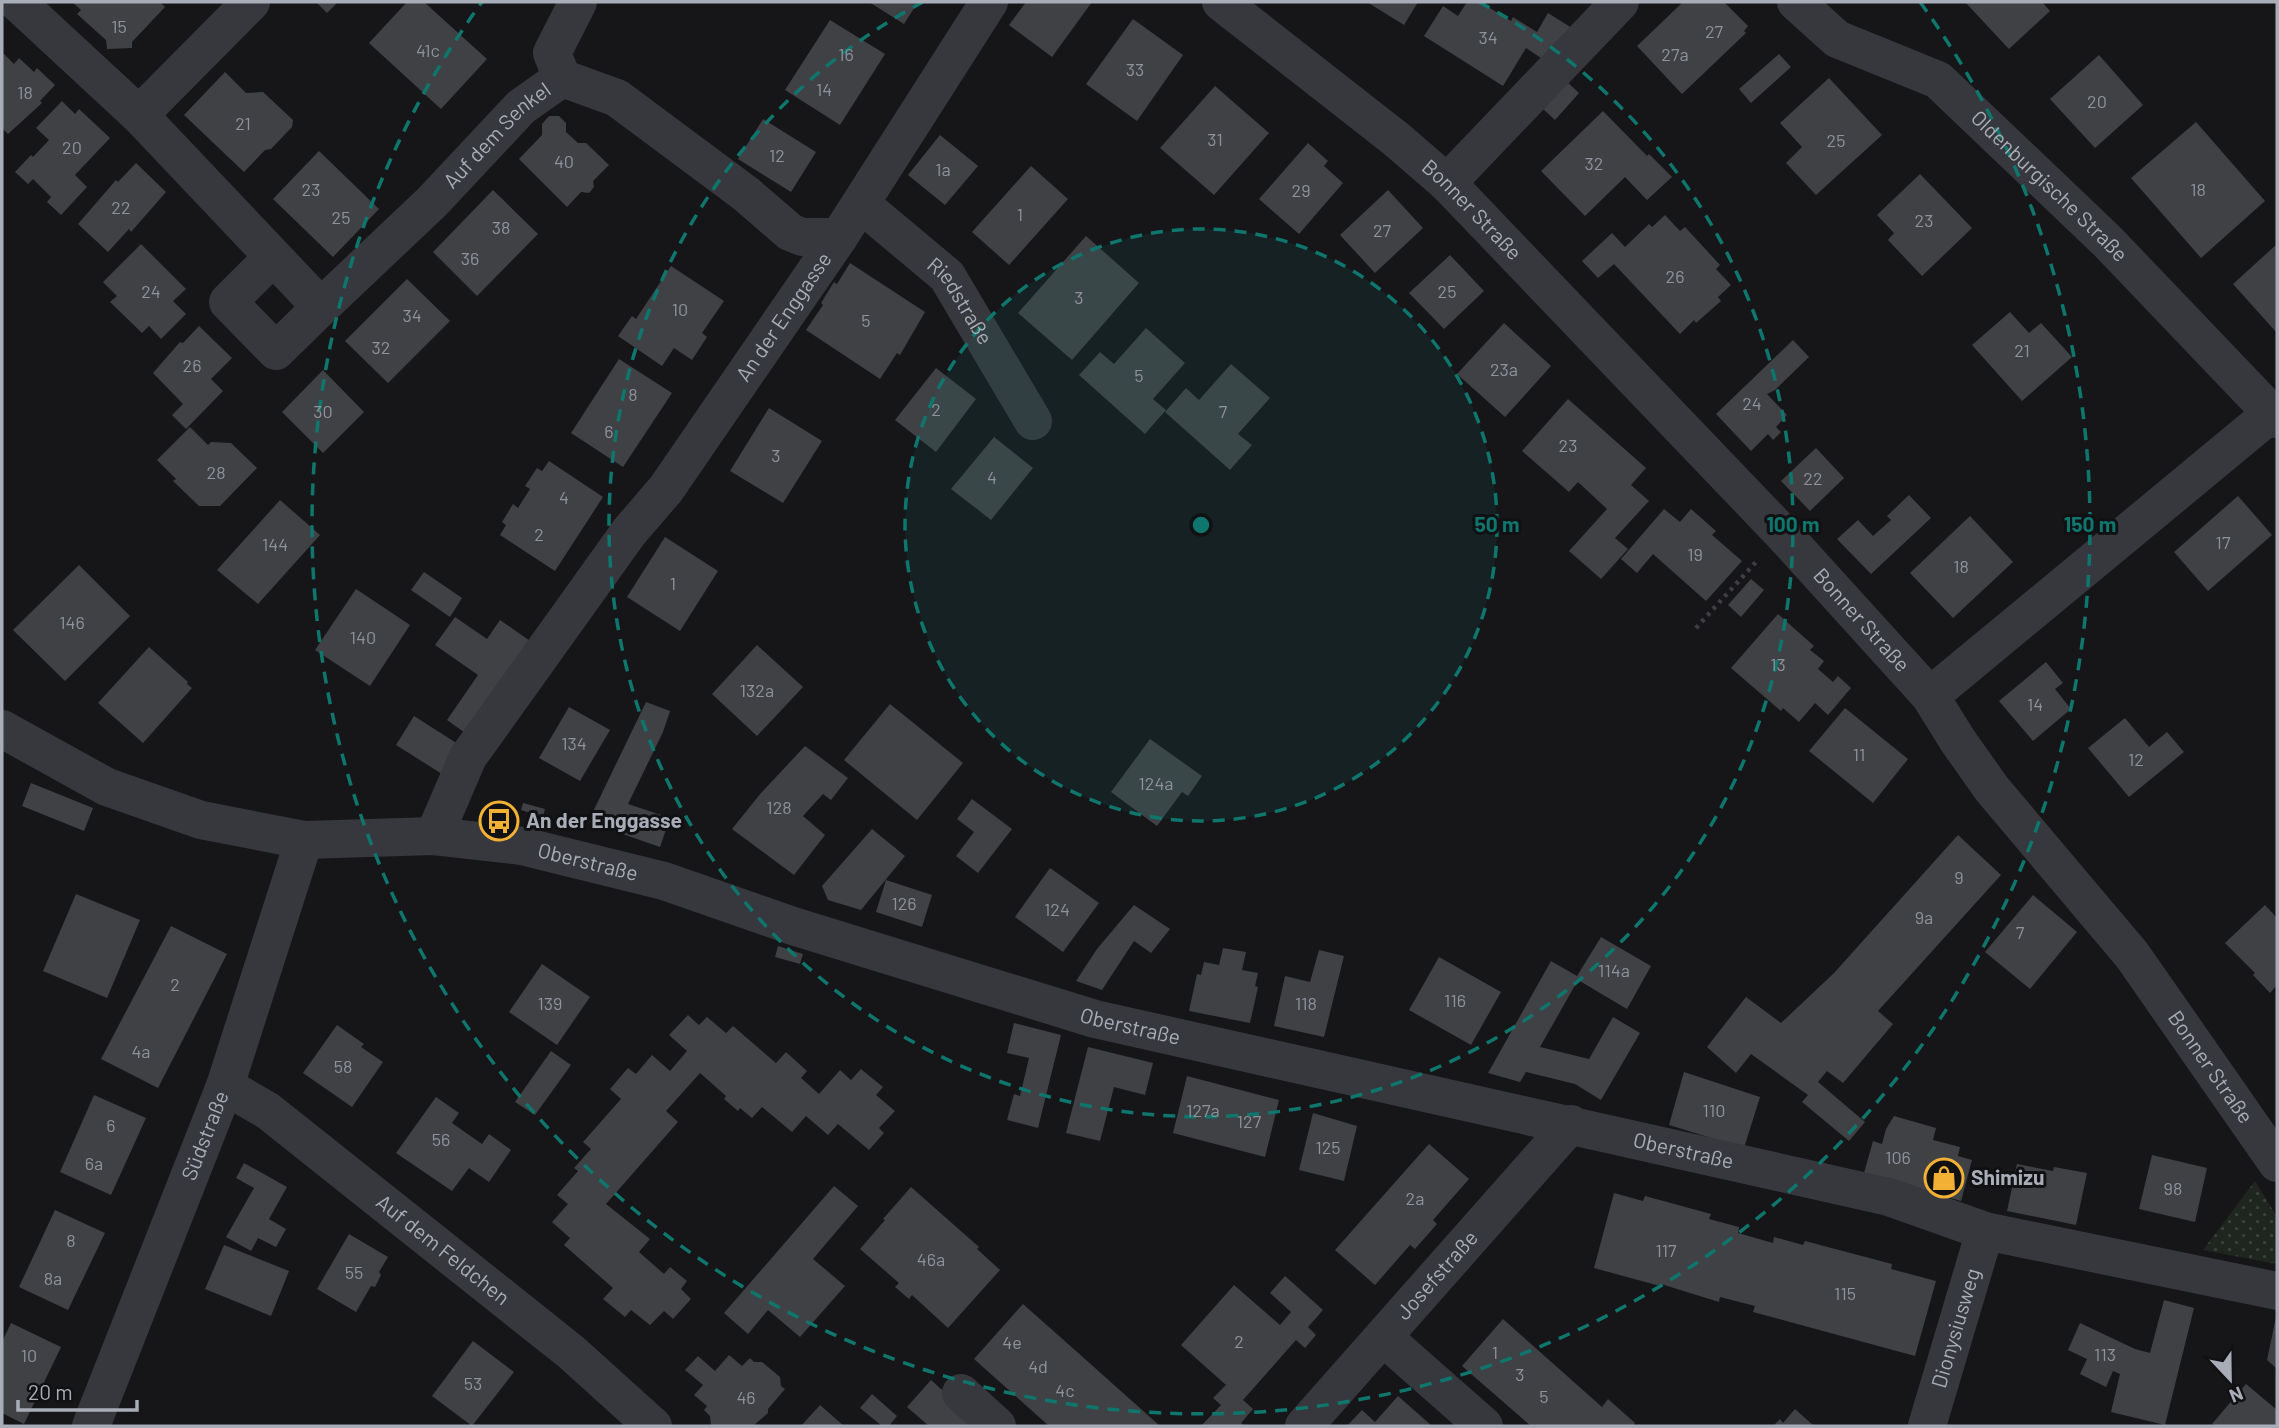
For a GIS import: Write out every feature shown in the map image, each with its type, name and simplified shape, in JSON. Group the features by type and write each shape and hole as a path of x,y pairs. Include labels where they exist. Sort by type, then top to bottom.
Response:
{"street":[{"path":"17,2 139,115 321,307"},
{"path":"139,115 251,2"},
{"path":"562,78 552,53 578,2"},
{"name":"An der Enggasse","path":"434,836 468,757 629,531 666,489 861,204 989,2"},
{"name":"Bonner Straße","path":"1221,2 1396,139 1447,183 1782,533 1930,696 1992,789 2132,955 2277,1163"},
{"path":"1447,183 1620,2"},
{"name":"Oldenburgische Straße","path":"1796,2 1837,39 1938,80 2107,241 2275,416 1930,696"},
{"name":"Auf dem Senkel","path":"272,258 228,302 276,351 432,202 521,107 562,78 617,98 746,194 790,232 802,237 839,237"},
{"name":"Riedstraße","path":"861,204 947,276 1033,421"},
{"name":"Oberstraße","path":"2,729 107,787 201,820 304,841 434,836 522,846 664,881 793,926 1095,1019 1889,1197 1985,1231 2277,1291"},
{"name":"Südstraße","path":"91,1426 225,1086 304,841"},
{"name":"Auf dem Feldchen","path":"225,1086 268,1111 571,1352 653,1426"},
{"name":"Josefstraße","path":"1304,1426 1571,1125"},
{"name":"Dionysiusweg","path":"1927,1426 1985,1231"},
{"path":"1383,1337 1484,1426"},
{"path":"961,1393 997,1426"}],"path":[{"path":"1696,628 1782,533"}],"shaded area":[{"path":"2255,1181 2277,1217 2277,1264 2203,1250"}],"building":[{"path":"72,2 160,2 165,7 132,42 132,48 107,49 106,40 77,14 81,10"},
{"path":"316,2 338,2 327,13"},
{"path":"407,2 424,2 487,59 441,109 369,43"},
{"path":"869,2 918,2 904,24"},
{"path":"1026,2 1092,2 1052,57 1009,25"},
{"path":"1367,2 1418,2 1404,25"},
{"path":"1467,2 1480,2 1511,21 1513,17 1537,32 1548,13 1575,30 1547,62 1526,48 1503,86 1424,36 1443,6 1458,16"},
{"path":"1683,2 1724,2 1748,26 1744,31 1746,33 1682,94 1637,46"},
{"path":"1965,2 2042,2 2050,11 2009,49"},
{"path":"1133,19 1183,55 1137,121 1086,84"},
{"path":"830,20 885,54 840,125 785,90"},
{"path":"2,52 14,64 19,58 34,72 37,68 55,85 40,101 42,103 8,134 2,128"},
{"path":"1779,54 1791,67 1751,103 1739,89"},
{"path":"2099,55 2143,105 2095,148 2050,99"},
{"path":"225,72 246,93 263,92 293,120 292,127 244,172 184,115"},
{"path":"1829,78 1882,135 1816,195 1786,163 1802,147 1780,123"},
{"path":"1566,81 1579,93 1555,120 1542,108"},
{"path":"1215,86 1269,133 1214,195 1160,148"},
{"path":"62,101 75,114 79,109 110,138 75,175 87,187 61,215 47,202 51,197 33,179 28,184 15,172 49,140 36,128"},
{"path":"1603,111 1647,156 1649,154 1672,177 1647,200 1625,177 1585,216 1541,171"},
{"path":"549,116 559,116 566,123 566,132 578,143 586,143 609,165 593,181 594,187 589,193 581,192 567,207 519,159 542,135 542,124"},
{"path":"763,119 816,152 791,192 738,159"},
{"path":"2196,122 2265,201 2201,258 2131,178"},
{"path":"940,135 978,166 945,205 908,175"},
{"path":"1308,143 1328,161 1324,166 1343,183 1299,234 1259,199"},
{"path":"319,151 379,209 333,257 273,199"},
{"path":"136,163 166,192 131,232 129,229 108,252 78,224 116,180 118,182"},
{"path":"1031,166 1068,199 1009,265 972,232"},
{"path":"1920,174 1972,228 1922,276 1888,240 1894,233 1877,215"},
{"path":"493,190 538,234 477,296 433,252"},
{"path":"1388,190 1423,228 1375,273 1340,235"},
{"path":"1665,215 1680,231 1685,227 1720,265 1716,269 1731,285 1718,297 1721,301 1696,323 1694,320 1680,334 1614,264 1598,278 1582,261 1612,233 1625,247 1649,224 1652,227"},
{"path":"1086,236 1139,283 1072,360 1018,313"},
{"path":"141,244 186,289 173,301 186,314 161,339 149,326 142,333 110,302 117,296 103,282"},
{"path":"2277,244 2277,333 2233,284"},
{"path":"1450,255 1484,291 1444,329 1409,293"},
{"path":"850,263 925,312 900,355 897,353 880,379 806,330 834,282 837,284"},
{"path":"671,266 724,301 702,333 707,337 692,360 674,348 662,366 618,336 632,316 636,319"},
{"path":"407,279 450,321 388,383 345,341"},
{"path":"2010,312 2029,333 2041,323 2072,357 2022,401 1972,345"},
{"path":"1504,323 1551,366 1505,417 1457,374"},
{"path":"199,326 232,358 211,379 223,391 186,429 172,415 183,404 153,373 180,342 183,343"},
{"path":"1146,328 1185,363 1153,399 1166,410 1145,434 1079,375 1100,352 1114,364"},
{"path":"1793,340 1809,357 1775,390 1767,394 1787,415 1776,427 1781,432 1773,440 1768,434 1751,451 1716,414"},
{"path":"619,359 672,393 623,467 571,433"},
{"path":"1231,364 1270,398 1238,434 1252,445 1230,470 1165,412 1186,388 1199,400"},
{"path":"936,368 976,399 936,452 895,420"},
{"path":"323,370 364,412 323,453 282,412"},
{"path":"1568,399 1646,468 1631,485 1649,501 1615,538 1628,549 1601,579 1569,551 1607,509 1578,482 1569,492 1522,451"},
{"path":"769,408 822,441 783,503 730,471"},
{"path":"190,427 208,445 211,442 231,443 257,468 220,506 199,506 173,481 176,479 157,460"},
{"path":"994,437 1033,468 991,520 951,489"},
{"path":"1816,448 1844,478 1810,511 1781,481"},
{"path":"549,461 603,497 555,571 500,535 506,525 502,522 513,504 518,508 530,489 525,486 537,468 542,471"},
{"path":"1909,495 1931,518 1871,574 1837,539 1858,520 1873,536 1891,520 1887,516"},
{"path":"2238,496 2272,535 2208,591 2174,552"},
{"path":"280,500 320,535 258,604 217,570"},
{"path":"1664,509 1680,522 1691,509 1716,531 1712,535 1742,561 1706,601 1653,554 1637,573 1621,559"},
{"path":"1970,516 2013,562 1953,618 1910,573"},
{"path":"665,537 718,571 680,631 627,597"},
{"path":"79,565 130,616 65,681 13,630"},
{"path":"424,572 462,598 450,617 411,590"},
{"path":"1751,579 1764,590 1741,617 1728,605"},
{"path":"356,589 410,625 370,686 315,650"},
{"path":"1778,614 1814,646 1810,650 1824,661 1818,669 1833,682 1838,676 1851,688 1828,715 1815,703 1799,722 1783,708 1781,711 1731,668"},
{"path":"455,617 487,639 500,620 533,643 468,735 447,720 478,675 435,645"},
{"path":"757,645 803,687 757,736 712,694"},
{"path":"149,647 192,688 143,743 98,703"},
{"path":"2046,662 2063,683 2055,689 2071,709 2033,741 1999,701"},
{"path":"646,702 670,711 663,732 628,804 670,818 660,847 588,822"},
{"path":"890,704 963,763 917,820 844,760"},
{"path":"569,707 610,730 580,781 539,758"},
{"path":"1845,708 1908,759 1873,803 1809,751"},
{"path":"414,716 461,746 442,774 396,745"},
{"path":"2125,718 2149,747 2167,732 2184,752 2129,797 2088,748"},
{"path":"1150,739 1202,776 1188,796 1182,792 1157,826 1111,792"},
{"path":"805,746 848,778 831,800 823,794 803,816 825,835 794,875 732,829"},
{"path":"31,783 93,808 84,831 22,806"},
{"path":"972,799 1012,829 978,873 956,856 974,832 957,819"},
{"path":"523,803 545,809 543,817 521,810"},
{"path":"872,829 905,856 861,910 828,900 822,886"},
{"path":"1958,835 2001,875 1878,1011 1893,1024 1843,1083 1827,1071 1818,1082 1865,1122 1849,1141 1802,1102 1808,1095 1751,1054 1736,1073 1707,1047 1746,997 1781,1023 1834,973"},
{"path":"1050,868 1099,903 1063,952 1015,917"},
{"path":"886,880 932,895 922,927 876,912"},
{"path":"76,894 140,920 107,998 43,971"},
{"path":"2033,895 2077,932 2030,989 1985,952"},
{"path":"1134,905 1170,929 1151,953 1134,941 1102,990 1076,981 1097,949"},
{"path":"2265,905 2277,918 2277,985 2270,993 2253,975 2255,973 2225,943"},
{"path":"171,926 227,954 158,1088 101,1059"},
{"path":"1601,937 1651,966 1627,1009 1578,980 1540,1047 1589,1059 1613,1017 1640,1033 1601,1100 1575,1084 1526,1072 1520,1082 1488,1073 1551,961 1577,976"},
{"path":"778,946 803,954 800,964 775,957"},
{"path":"1223,948 1246,952 1242,970 1258,973 1255,986 1258,987 1250,1023 1189,1011 1197,974 1201,975 1204,962 1219,965"},
{"path":"1319,950 1344,956 1324,1037 1274,1026 1285,976 1310,982"},
{"path":"1439,957 1501,992 1471,1045 1409,1010"},
{"path":"542,964 590,997 557,1045 509,1012"},
{"path":"688,1015 699,1025 707,1017 726,1033 733,1026 776,1063 786,1052 807,1071 801,1078 819,1094 840,1070 851,1080 861,1069 883,1087 876,1095 895,1111 879,1128 884,1133 869,1150 838,1124 828,1135 806,1116 792,1132 762,1107 752,1118 724,1099 726,1096 700,1073 666,1111 678,1122 606,1204 650,1239 639,1252 664,1274 670,1267 687,1281 681,1289 691,1299 673,1319 664,1311 650,1325 631,1310 625,1317 603,1299 613,1288 564,1245 570,1238 552,1222 568,1204 557,1195 578,1171 574,1168 591,1149 583,1142 621,1099 610,1089 628,1068 636,1074 652,1055 670,1071 687,1051 669,1035"},
{"path":"1014,1023 1061,1035 1038,1128 1007,1120 1014,1094 1020,1096 1029,1058 1007,1053"},
{"path":"337,1025 364,1044 361,1047 383,1062 352,1107 303,1073"},
{"path":"1088,1047 1153,1063 1145,1095 1114,1087 1100,1141 1066,1133"},
{"path":"551,1051 571,1065 535,1115 515,1102"},
{"path":"1684,1072 1760,1097 1744,1148 1669,1125"},
{"path":"1187,1076 1279,1100 1265,1157 1173,1133"},
{"path":"94,1095 146,1118 111,1195 60,1172"},
{"path":"436,1097 459,1113 452,1123 482,1144 489,1134 511,1150 489,1182 469,1168 452,1191 396,1153"},
{"path":"1313,1113 1357,1126 1344,1181 1299,1170"},
{"path":"1894,1116 1936,1128 1933,1140 1960,1147 1958,1156 1972,1160 1961,1201 1864,1173 1873,1141 1882,1144 1886,1129"},
{"path":"1429,1144 1469,1179 1433,1220 1437,1224 1415,1249 1410,1245 1375,1285 1335,1250"},
{"path":"2152,1155 2207,1168 2195,1222 2139,1209"},
{"path":"244,1163 287,1187 269,1219 286,1229 276,1247 258,1238 251,1251 226,1237 254,1188 236,1178"},
{"path":"2017,1164 2053,1171 2054,1167 2087,1173 2076,1225 2007,1211"},
{"path":"834,1186 858,1206 813,1259 845,1286 800,1337 768,1310 748,1334 724,1313"},
{"path":"911,1187 979,1247 977,1249 1000,1270 948,1328 912,1295 909,1299 895,1287 899,1283 860,1249"},
{"path":"1614,1193 1643,1201 1645,1196 1711,1214 1709,1219 1739,1227 1738,1233 1773,1243 1774,1237 1803,1245 1805,1241 1892,1264 1891,1269 1936,1281 1915,1356 1753,1312 1755,1306 1720,1297 1719,1302 1661,1284 1660,1286 1594,1268"},
{"path":"55,1210 105,1233 68,1310 19,1287"},
{"path":"349,1234 388,1257 379,1272 381,1275 375,1287 371,1286 356,1312 317,1289"},
{"path":"224,1245 289,1271 271,1316 205,1289"},
{"path":"1285,1276 1323,1310 1308,1327 1316,1335 1305,1348 1296,1340 1243,1400 1253,1409 1241,1423 1245,1426 1201,1426 1221,1405 1213,1398 1226,1385 1181,1345 1234,1285 1280,1325 1291,1312 1270,1293"},
{"path":"2164,1300 2194,1308 2165,1425 2111,1412 2120,1374 2113,1371 2106,1387 2080,1374 2087,1359 2068,1350 2080,1323 2135,1349 2150,1353"},
{"path":"1023,1304 1160,1426 1049,1426 974,1359"},
{"path":"2277,1317 2277,1369 2267,1360"},
{"path":"1503,1319 1602,1407 1608,1399 1635,1423 1633,1426 1531,1426 1462,1366"},
{"path":"11,1323 61,1347 24,1424 2,1413 2,1342"},
{"path":"473,1341 514,1372 472,1426 432,1396"},
{"path":"729,1355 742,1366 750,1358 754,1362 762,1362 780,1377 781,1386 785,1389 768,1409 768,1413 753,1426 711,1426 710,1416 704,1410 707,1406 694,1395 703,1385 685,1370 698,1356 715,1371"},
{"path":"931,1380 982,1426 929,1426 907,1407"},
{"path":"2246,1384 2277,1410 2277,1426 2212,1424"},
{"path":"872,1394 897,1416 889,1426 882,1426 860,1408"},
{"path":"1398,1396 1432,1426 1347,1426 1362,1410 1375,1422"},
{"path":"820,1405 844,1426 801,1426"},
{"path":"1795,1409 1814,1426 1773,1426 1780,1419 1783,1423"}],"place":[{"name":"An der Enggasse","path":"499,821"},
{"name":"Shimizu","path":"1944,1178"}]}
